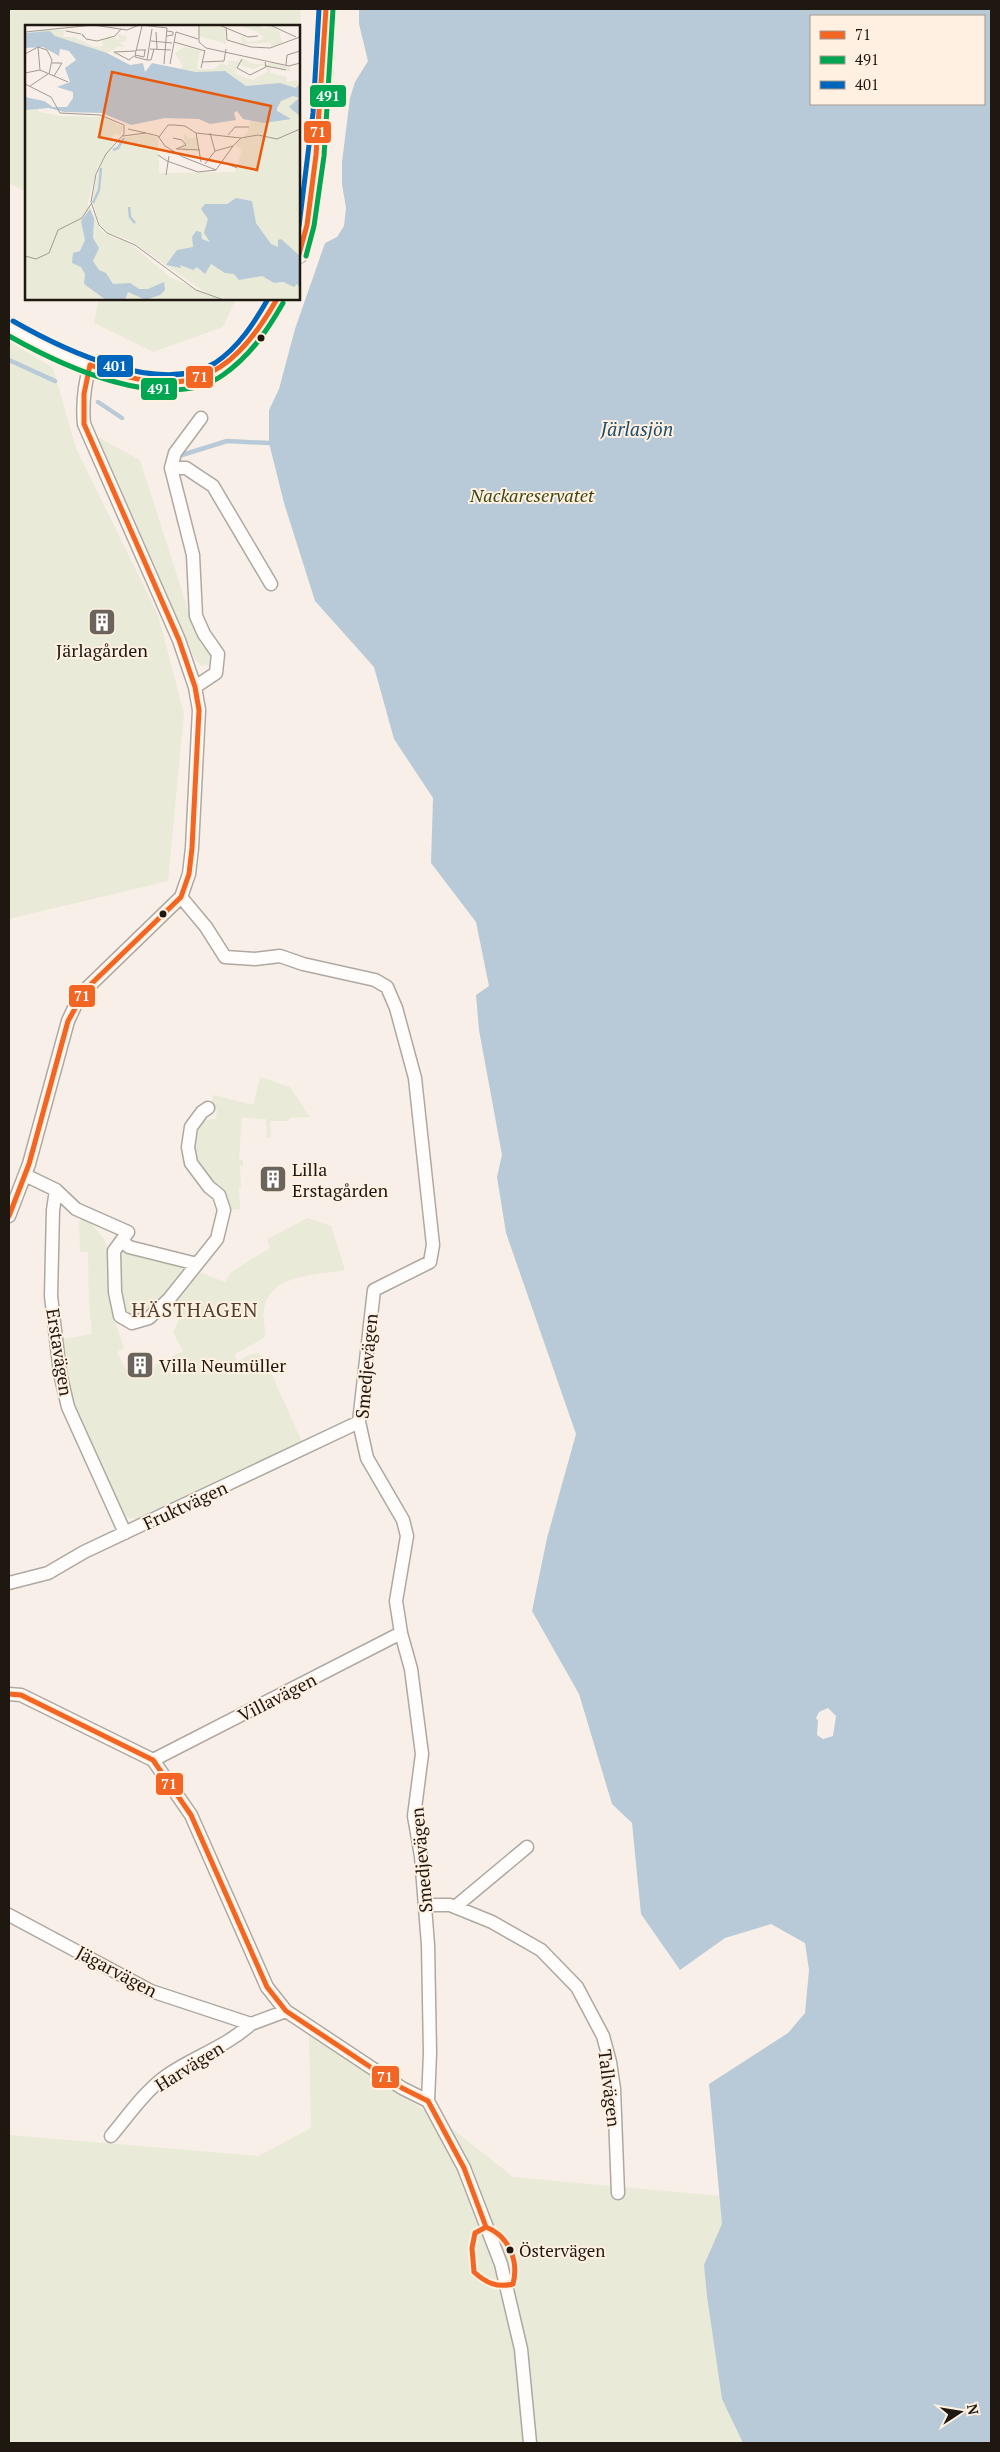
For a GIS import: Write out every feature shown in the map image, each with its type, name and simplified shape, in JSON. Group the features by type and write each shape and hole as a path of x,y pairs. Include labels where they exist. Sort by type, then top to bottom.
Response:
{"main road":[{"path":"300,250 307,225 319,130 325,74 326,9"},
{"path":"9,327 29,339 118,376 149,383 182,383 203,378 221,368 253,338 276,300"}],"street":[{"path":"9,1216 25,1174 68,1021 75,1006 99,975 126,952 181,897 189,874 192,848 199,710 195,687 180,640 84,424 82,404 84,385 90,365"},
{"path":"195,687 216,673 218,654 204,634 196,616 193,555 171,468 174,453 201,418"},
{"path":"171,468 186,468 213,486 271,584"},
{"name":"Smedjevägen","path":"181,897 206,927 225,956 255,959 280,956 302,964 375,980 386,987 396,1008 415,1078 433,1245 430,1262 374,1290 360,1422 367,1458 404,1520 407,1536 397,1585 396,1600 401,1633 411,1669 422,1754 414,1816 421,1856 425,1905 430,2043 428,2101"},
{"path":"125,1236 114,1251 115,1292 120,1316 132,1323 149,1318 169,1299 217,1239 224,1210 220,1195 209,1187 191,1164 188,1148 191,1127 202,1112 208,1108"},
{"path":"25,1174 56,1190 76,1209 125,1236 129,1247 197,1264"},
{"name":"Erstavägen","path":"56,1190 52,1227 51,1296 60,1373 68,1407 125,1533"},
{"name":"Fruktvägen","path":"9,1583 48,1573 84,1552 360,1422"},
{"name":"Villavägen","path":"153,1760 401,1633"},
{"path":"9,1694 21,1695 153,1760 191,1815 267,1987 286,2011 402,2088 428,2101 464,2168 501,2264 521,2348 530,2443"},
{"path":"455,1907 527,1847"},
{"name":"Tallvägen","path":"425,1905 450,1905 492,1922 540,1950 577,1987 603,2036 610,2062 614,2089 618,2193"},
{"name":"Jägarvägen","path":"9,1914 151,1991 251,2024"},
{"path":"251,2024 286,2011"},
{"name":"Harvägen","path":"111,2136 151,2088 167,2076 236,2038 251,2024"}],"green space":[{"path":"9,9 301,9 300,27 300,25 25,25 25,191 9,183"},
{"path":"99,300 236,300 223,327 153,352 94,323"},
{"path":"9,341 53,368 76,448 158,615 184,713 168,881 9,919"},
{"path":"98,437 140,460 190,616 201,645 211,652 210,665 201,666 195,659"},
{"path":"260,1077 290,1087 310,1117 289,1118 289,1121 270,1121 271,1137 267,1138 266,1119 242,1118 239,1159 243,1160 243,1166 240,1166 240,1209 230,1210 204,1177 193,1153 197,1124 201,1120 216,1119 217,1110 212,1109 213,1095 253,1105"},
{"path":"82,1218 87,1219 104,1239 109,1251 113,1315 124,1348 117,1352 131,1378 183,1351 173,1332 181,1316 170,1310 193,1277 199,1272 225,1282 231,1272 270,1248 267,1239 308,1218 331,1226 345,1270 296,1278 274,1289 267,1299 264,1311 264,1338 235,1354 237,1362 250,1354 258,1353 265,1359 302,1442 151,1516 141,1520 125,1517 79,1417 68,1384 59,1340 92,1334 88,1252 80,1252 79,1222"},
{"path":"119,1252 184,1268 185,1273 167,1295 152,1309 144,1314 126,1316 121,1306"},
{"path":"309,2035 450,2127 513,2177 721,2196 991,2443 9,2443 9,2135 258,2156 311,2128"}],"water":[{"name":"Järlasjön","path":"359,9 991,9 991,2443 743,2443 722,2399 704,2265 722,2224 709,2084 788,2033 805,2013 809,1970 805,1943 771,1924 725,1938 680,1970 641,1914 632,1823 612,1804 579,1694 532,1611 547,1538 576,1434 506,1233 497,1177 502,1155 479,1030 476,995 489,986 476,922 431,863 433,798 394,739 374,667 315,601 284,503 269,443 269,410 279,389 295,329 325,243 337,237 344,226 346,208 342,184 342,162 350,98 355,82 368,61 359,24","holes":["828,1708 836,1716 833,1736 823,1739 817,1735 818,1721 816,1718 819,1712"]}],"waterway":[{"path":"9,360 55,381"},
{"path":"98,402 122,418"},
{"path":"182,455 227,441 269,443"}],"transit line":[{"name":"401","path":"300,218 313,113 319,9"},
{"name":"71","path":"300,250 307,225 316,155 326,9"},
{"name":"491","path":"306,256 314,226 324,156 333,9"},
{"name":"401","path":"13,321 84,356 140,372 167,375 193,372 224,357 245,334 267,300"},
{"name":"71","path":"90,365 122,375 151,381 176,382 199,377 220,367 240,351 276,300"},
{"name":"491","path":"9,336 57,360 115,382 144,388 173,390 200,386 233,368 257,342 283,303"},
{"name":"71","path":"9,1216 29,1164 68,1021 86,989 181,897 189,874 192,848 199,710 195,687 179,640 84,424 84,394 90,365"},
{"name":"71","path":"9,1694 21,1695 153,1760 191,1815 267,1987 286,2011 402,2088 428,2101 464,2168 486,2227"},
{"name":"71","path":"486,2227 501,2236 510,2250 515,2267 513,2284 492,2284 474,2272 472,2248 475,2233 486,2227"}],"place":[{"name":"Järlagården","path":"102,622"},
{"name":"Lilla Erstagården","path":"273,1179"},
{"name":"Villa Neumüller","path":"140,1365"},
{"name":"Östervägen","path":"510,2250"}],"district":[{"name":"HÄSTHAGEN","path":"195,1309"}],"park label":[{"name":"Nackareservatet","path":"532,495"}]}
